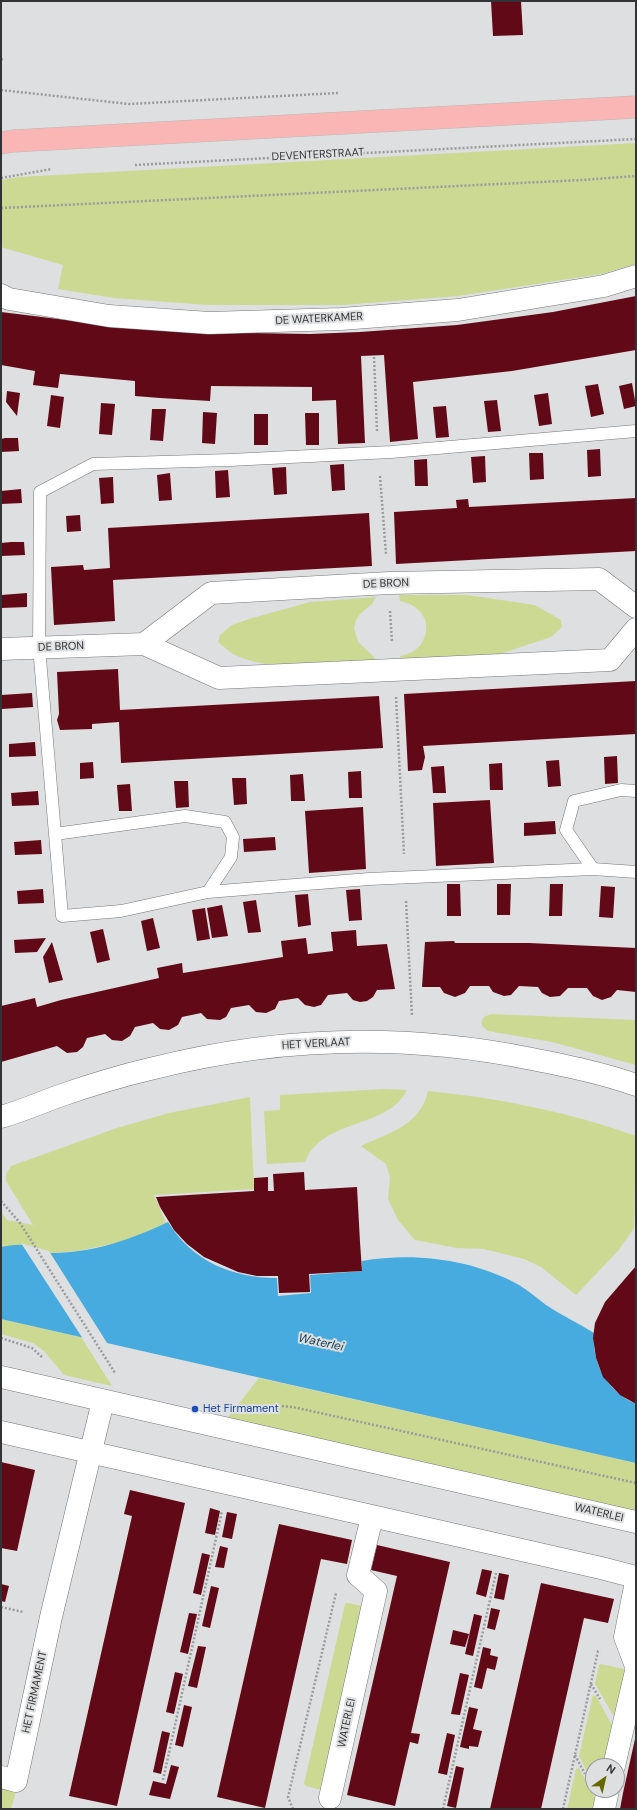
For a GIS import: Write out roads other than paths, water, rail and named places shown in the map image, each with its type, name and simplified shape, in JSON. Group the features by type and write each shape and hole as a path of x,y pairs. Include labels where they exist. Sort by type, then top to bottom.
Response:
{"main road":[{"path":"3,141 636,107"}],"street":[{"name":"DE WATERKAMER","path":"1,295 9,298 108,316 209,324 341,319 458,310 604,286 636,276"},
{"name":"DE BRON","path":"144,644 211,593 389,583 598,579 636,607"},
{"name":"DE BRON","path":"1,650 39,647 144,644 220,678 610,660 636,629"},
{"name":"HET VERLAAT","path":"1,1117 85,1087 178,1062 236,1051 301,1044 337,1042 423,1043 490,1050 570,1066 636,1085"},
{"name":"WATERLEI","path":"1,1378 636,1522"},
{"name":"HET FIRMAMENT","path":"1,1778 16,1781 51,1617 103,1401"},
{"path":"1,1432 636,1577"},
{"name":"WATERLEI","path":"330,1798 376,1590 358,1575 372,1517"},
{"path":"636,1582 625,1637 636,1666"},
{"path":"616,1758 636,1671"},
{"path":"604,1809 606,1798"}],"lane":[{"path":"636,431 391,452 230,460 93,464 40,492 39,647 62,916 121,911 208,892 369,879 593,869 636,872"},
{"path":"593,869 566,830 574,801 621,790 636,791"},
{"path":"55,834 185,816 225,822 233,837 231,857 208,892"}],"water":[{"name":"Waterlei","path":"168,1222 178,1236 189,1247 201,1257 215,1265 244,1275 277,1278 278,1296 311,1293 310,1275 362,1271 362,1261 402,1257 442,1260 462,1264 501,1276 519,1285 552,1309 594,1333 595,1355 603,1375 617,1392 636,1404 636,1463 1,1319 1,1247 23,1245 52,1253 82,1251 112,1244"}],"place":[{"name":"Het Firmament","path":"195,1409"}]}
